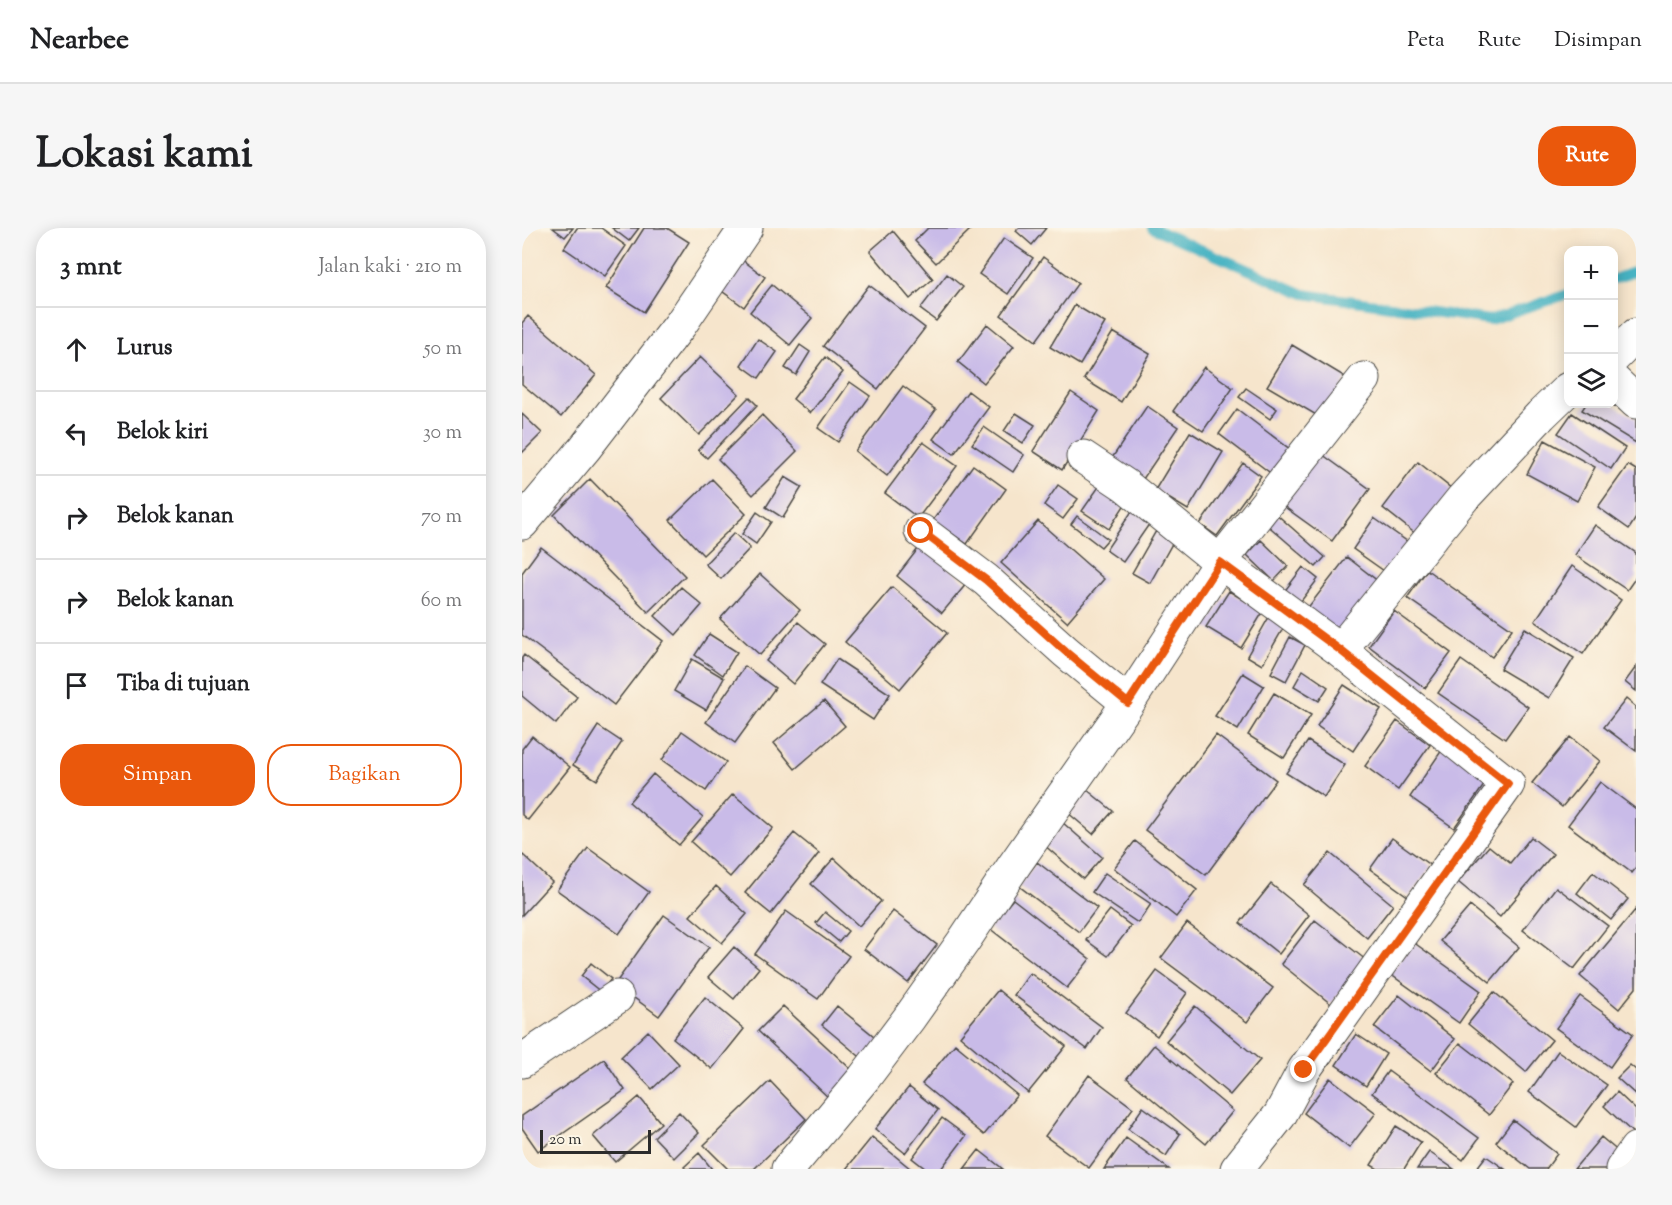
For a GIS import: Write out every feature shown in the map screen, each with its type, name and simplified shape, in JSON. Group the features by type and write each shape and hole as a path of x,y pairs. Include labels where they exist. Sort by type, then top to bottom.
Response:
{"street":[{"path":"522,523 585,448 680,325 746,228"},
{"path":"1617,354 1636,334"},
{"path":"788,1169 864,1078 910,1017 1128,703 1220,562 1364,379"},
{"path":"1618,385 1636,402"},
{"path":"1340,650 1463,498 1564,394"},
{"path":"1083,457 1125,485 1220,562 1340,650 1508,784 1304,1070 1280,1114 1237,1169"},
{"path":"921,531 986,580 1066,652 1128,703"},
{"path":"522,1061 617,997"},
{"path":"1622,1169 1636,1149"}],"building":[{"path":"553,228 573,228 565,237"},
{"path":"577,228 601,228 626,246 605,276 564,248"},
{"path":"612,228 639,228 629,241"},
{"path":"644,228 667,228 689,242 644,312 606,288"},
{"path":"928,228 972,228 936,263 915,241"},
{"path":"1019,228 1046,228 1032,245 1016,231"},
{"path":"893,231 933,279 910,299 870,251"},
{"path":"1004,238 1033,258 1008,294 979,274"},
{"path":"1043,257 1078,283 1036,341 1001,315"},
{"path":"741,259 765,277 744,307 719,289"},
{"path":"947,274 963,287 936,321 920,309"},
{"path":"772,285 812,318 790,345 750,312"},
{"path":"869,285 925,328 878,389 823,346"},
{"path":"1075,305 1105,323 1080,365 1050,347"},
{"path":"528,316 596,375 561,417 522,384 522,323"},
{"path":"987,324 1014,346 984,383 958,362"},
{"path":"1113,332 1150,354 1121,402 1084,379"},
{"path":"758,339 777,352 759,378 741,365"},
{"path":"800,345 810,352 796,375 785,368"},
{"path":"1292,345 1347,378 1323,419 1267,386"},
{"path":"700,357 739,394 699,435 661,398"},
{"path":"825,357 843,372 810,413 793,399"},
{"path":"1204,367 1233,388 1203,431 1173,411"},
{"path":"850,382 870,396 838,442 818,428"},
{"path":"903,386 936,410 887,476 855,451"},
{"path":"1246,388 1277,409 1270,419 1239,397"},
{"path":"968,391 989,407 954,454 933,439"},
{"path":"1071,392 1099,411 1062,470 1033,451"},
{"path":"749,397 757,405 707,458 698,450"},
{"path":"1147,406 1178,427 1143,479 1112,458"},
{"path":"1583,408 1618,408 1636,418 1636,443 1582,410"},
{"path":"1237,409 1295,453 1277,478 1219,434"},
{"path":"1016,413 1035,425 1023,443 1004,431"},
{"path":"1572,413 1625,448 1611,469 1558,433"},
{"path":"522,414 542,433 522,453"},
{"path":"762,415 797,451 753,495 718,459"},
{"path":"984,427 1024,455 1013,472 972,444"},
{"path":"1190,432 1223,452 1188,510 1155,490"},
{"path":"1545,440 1595,467 1577,501 1527,474"},
{"path":"923,442 957,466 918,518 885,493"},
{"path":"1319,452 1370,489 1332,541 1282,505"},
{"path":"1418,462 1452,489 1417,535 1383,508"},
{"path":"1243,463 1261,476 1217,536 1200,524"},
{"path":"973,465 1006,489 967,544 933,520"},
{"path":"1628,465 1636,470 1636,518 1629,529 1598,507"},
{"path":"785,477 802,487 783,518 766,507"},
{"path":"1105,478 1131,495 1109,529 1082,511"},
{"path":"590,479 685,576 648,612 554,515"},
{"path":"712,479 746,514 703,555 670,520"},
{"path":"1058,485 1078,499 1063,519 1044,505"},
{"path":"1134,508 1152,520 1123,562 1106,550"},
{"path":"757,512 771,522 756,544 742,534"},
{"path":"1274,512 1325,557 1316,567 1265,523"},
{"path":"1077,516 1108,539 1101,547 1071,524"},
{"path":"1374,518 1408,542 1387,573 1353,549"},
{"path":"1038,521 1104,579 1067,622 1001,563"},
{"path":"1595,525 1636,553 1636,577 1627,590 1575,555"},
{"path":"1156,531 1174,540 1150,583 1132,573"},
{"path":"734,533 750,548 721,579 705,564"},
{"path":"1261,540 1288,566 1274,581 1247,555"},
{"path":"921,545 967,583 942,613 897,576"},
{"path":"541,547 663,641 614,705 522,635 522,573"},
{"path":"1347,557 1379,582 1339,634 1306,610"},
{"path":"1572,566 1621,600 1583,654 1535,621"},
{"path":"1303,567 1318,579 1298,605 1283,593"},
{"path":"1427,570 1512,629 1492,657 1407,598"},
{"path":"760,574 800,610 760,655 720,619"},
{"path":"681,587 702,605 676,635 655,616"},
{"path":"892,587 947,633 900,689 845,642"},
{"path":"1229,591 1263,612 1241,648 1206,627"},
{"path":"1394,611 1451,653 1425,688 1369,646"},
{"path":"1269,617 1285,625 1262,665 1247,656"},
{"path":"798,622 825,644 793,684 766,661"},
{"path":"1525,628 1574,658 1549,698 1500,669"},
{"path":"709,634 737,652 723,675 695,655"},
{"path":"1290,637 1305,645 1286,681 1271,673"},
{"path":"524,655 577,697 556,724 522,696 522,658"},
{"path":"692,659 724,678 706,710 674,691"},
{"path":"837,659 890,694 873,720 820,685"},
{"path":"1461,660 1528,707 1505,739 1438,693"},
{"path":"745,666 775,688 735,743 706,722"},
{"path":"1636,667 1636,691 1625,682"},
{"path":"1303,670 1328,687 1319,701 1294,686"},
{"path":"1243,673 1264,686 1238,730 1215,716"},
{"path":"1344,685 1381,709 1353,751 1317,726"},
{"path":"1274,693 1311,715 1284,758 1248,735"},
{"path":"1626,699 1636,707 1636,751 1604,727"},
{"path":"824,701 845,726 795,769 774,743"},
{"path":"1397,721 1430,745 1398,790 1365,766"},
{"path":"598,726 622,742 597,780 573,765"},
{"path":"682,731 726,762 706,791 662,760"},
{"path":"1216,735 1276,780 1206,875 1145,830"},
{"path":"532,736 570,767 528,820 522,815 522,749"},
{"path":"1570,737 1600,761 1562,807 1532,783"},
{"path":"1308,741 1345,765 1324,797 1286,773"},
{"path":"1444,747 1489,778 1454,828 1410,797"},
{"path":"653,774 703,817 679,845 629,802"},
{"path":"1600,782 1636,809 1636,868 1632,873 1568,825"},
{"path":"1086,789 1113,811 1093,834 1067,812"},
{"path":"733,794 773,828 730,877 691,842"},
{"path":"1062,822 1102,857 1083,879 1043,844"},
{"path":"794,833 819,853 771,914 745,893"},
{"path":"1531,837 1553,854 1500,917 1458,882 1489,846 1510,863"},
{"path":"1392,838 1431,866 1409,897 1370,869"},
{"path":"1135,841 1197,890 1176,917 1114,868"},
{"path":"588,848 649,892 619,934 557,890"},
{"path":"1330,853 1393,905 1367,938 1304,885"},
{"path":"522,856 552,882 522,915"},
{"path":"834,858 881,901 859,926 811,884"},
{"path":"1037,862 1097,908 1079,932 1019,886"},
{"path":"1593,872 1628,899 1611,920 1577,893"},
{"path":"1105,873 1151,904 1138,923 1092,892"},
{"path":"1271,884 1309,915 1279,954 1240,923"},
{"path":"716,886 747,914 722,943 690,916"},
{"path":"1556,887 1608,926 1574,969 1523,930"},
{"path":"1013,899 1090,959 1067,988 989,928"},
{"path":"1470,906 1519,947 1490,982 1440,941"},
{"path":"1636,909 1636,988 1619,1009 1580,976"},
{"path":"1110,910 1131,926 1108,956 1086,940"},
{"path":"786,911 849,956 818,999 755,954"},
{"path":"893,911 937,945 908,983 864,949"},
{"path":"825,912 848,931 839,942 816,923"},
{"path":"664,915 709,947 659,1016 615,984"},
{"path":"1315,920 1366,960 1331,1004 1281,964"},
{"path":"1187,923 1273,988 1247,1022 1161,958"},
{"path":"1413,942 1481,991 1459,1023 1390,974"},
{"path":"734,947 759,968 734,999 708,977"},
{"path":"591,963 611,979 601,992 581,976"},
{"path":"1157,971 1187,993 1157,1036 1126,1013"},
{"path":"1030,973 1102,1027 1087,1049 1014,995"},
{"path":"998,990 1066,1046 1028,1093 960,1036"},
{"path":"1494,992 1552,1040 1526,1072 1468,1024"},
{"path":"1399,995 1455,1039 1431,1071 1374,1027"},
{"path":"1580,996 1633,1034 1610,1067 1556,1028"},
{"path":"705,997 744,1029 712,1069 673,1038"},
{"path":"783,1006 856,1074 831,1100 758,1031"},
{"path":"837,1006 880,1041 865,1061 822,1025"},
{"path":"1195,1006 1260,1060 1230,1095 1166,1041"},
{"path":"648,1031 679,1064 652,1089 621,1057"},
{"path":"1356,1034 1386,1054 1366,1086 1336,1065"},
{"path":"1460,1043 1513,1084 1489,1115 1436,1073"},
{"path":"955,1044 1017,1095 984,1135 922,1084"},
{"path":"1154,1045 1233,1111 1206,1144 1127,1078"},
{"path":"1558,1051 1607,1085 1576,1127 1529,1092"},
{"path":"604,1059 625,1090 538,1151 522,1128 522,1116"},
{"path":"1630,1065 1636,1070 1636,1095 1617,1078"},
{"path":"1388,1071 1479,1138 1463,1160 1372,1093"},
{"path":"1089,1075 1133,1108 1089,1168 1045,1136"},
{"path":"1330,1078 1376,1113 1349,1148 1304,1113"},
{"path":"770,1081 806,1119 754,1169 728,1169 704,1145"},
{"path":"909,1087 938,1110 905,1153 875,1129"},
{"path":"1617,1092 1636,1110 1636,1132 1634,1134 1604,1106"},
{"path":"639,1097 661,1123 615,1162 593,1136"},
{"path":"1143,1107 1180,1134 1166,1156 1128,1129"},
{"path":"679,1112 699,1133 674,1158 654,1137"},
{"path":"942,1118 966,1136 941,1169 926,1169 912,1158"},
{"path":"1513,1120 1557,1154 1546,1169 1530,1169 1496,1142"},
{"path":"1396,1126 1421,1142 1404,1169 1378,1169 1371,1165"},
{"path":"872,1137 911,1169 846,1169"},
{"path":"1601,1137 1626,1158 1617,1169 1574,1169"},
{"path":"1126,1138 1169,1169 1104,1169"},
{"path":"979,1150 1003,1169 964,1169"},
{"path":"1429,1152 1454,1169 1417,1169"},
{"path":"699,1153 712,1169 686,1169 684,1167"},
{"path":"1486,1156 1505,1169 1476,1169"}],"waterway":[{"path":"1152,228 1304,294 1490,320 1564,295"},
{"path":"1618,278 1636,271"}],"route":[{"path":"921,531 986,580 1066,652 1128,703 1220,562 1340,650 1508,784 1304,1070"}]}
